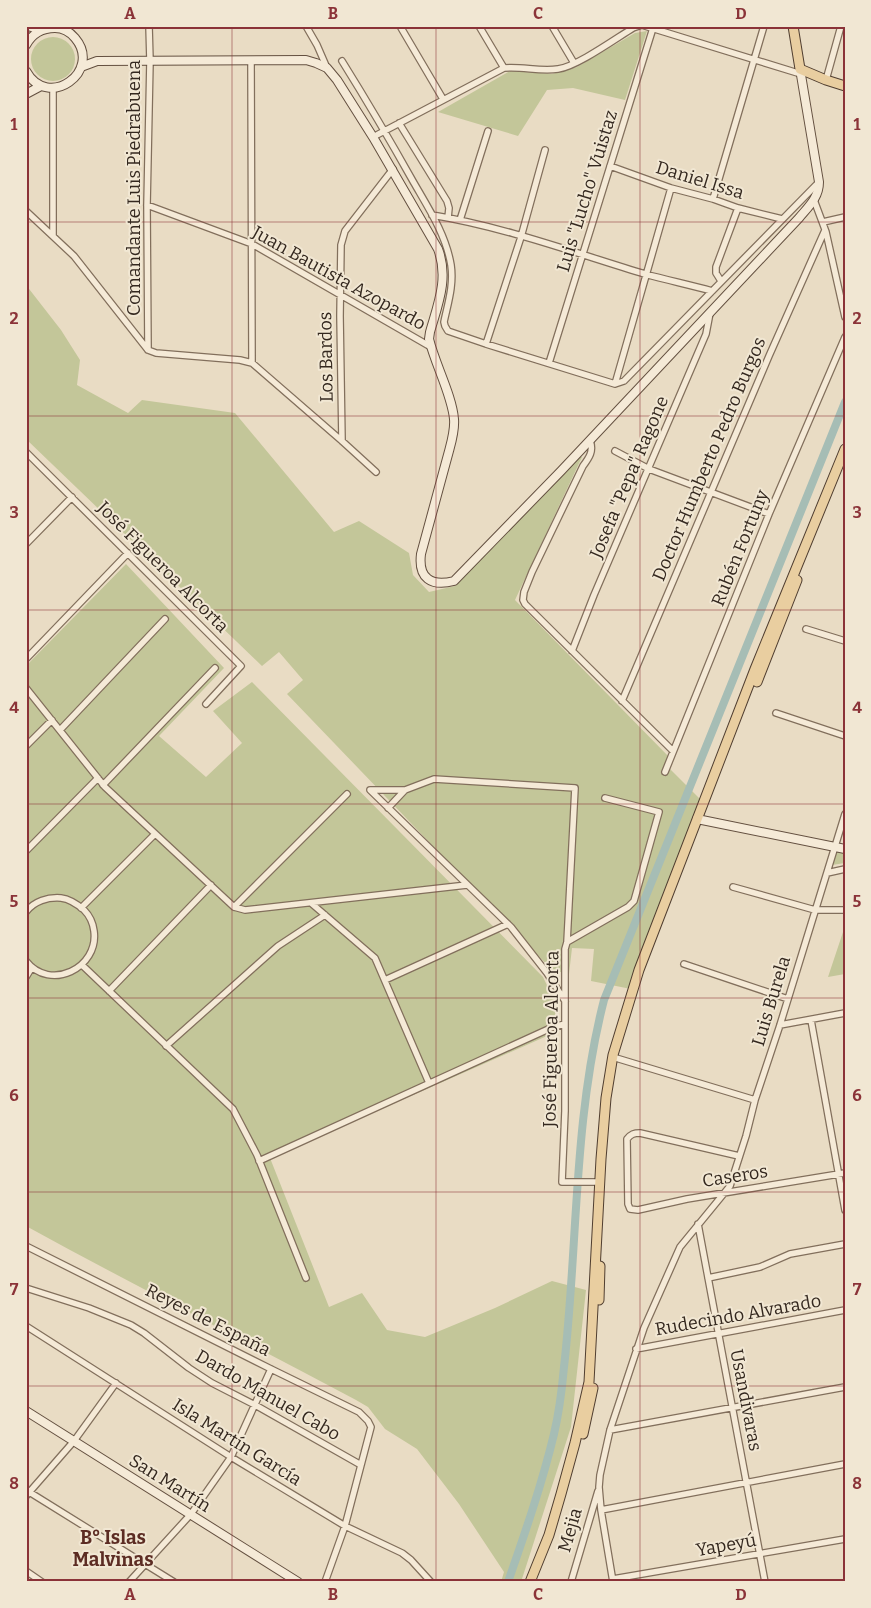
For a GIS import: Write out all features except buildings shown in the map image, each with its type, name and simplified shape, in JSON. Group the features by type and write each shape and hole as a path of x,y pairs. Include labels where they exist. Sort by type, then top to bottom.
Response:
{"main road":[{"path":"28,26 41,30 64,29 78,41 82,55 81,67 76,77 65,85 52,88 41,86 28,74"},
{"path":"81,67 97,61 306,60 327,68 337,80 374,137 438,249 441,259 443,282 430,332 431,347 451,405 454,419 453,435 420,554 420,564 422,573 428,579 436,583 443,583 454,581 590,441 814,200 819,189 819,182 793,26"},
{"path":"26,45 30,38 41,30"},
{"path":"82,55 97,61"},
{"path":"801,71 845,86"},
{"path":"26,93 28,74"},
{"path":"26,93 41,86"},
{"path":"530,1582 549,1535 575,1443 589,1382 602,1182 616,1058 640,982 699,819 776,617 845,449"},
{"path":"536,1582 569,1483 593,1390 606,1098 613,1055 639,970 845,461"},
{"path":"699,819 845,849"},
{"name":"San Martín","path":"26,1411 298,1582"}],"street":[{"name":"Comandante Luis Piedrabuena","path":"148,350 149,26"},
{"path":"306,26 317,44 327,68"},
{"path":"400,26 444,99"},
{"path":"479,26 504,68"},
{"path":"552,26 574,63"},
{"path":"374,137 504,68 513,66 543,70 559,69 574,63 632,27 639,26"},
{"path":"645,26 801,71"},
{"path":"713,198 764,26"},
{"path":"826,80 841,26"},
{"name":"Luis \"Lucho\" Vuistaz","path":"549,363 653,28"},
{"path":"251,60 252,363"},
{"path":"342,61 432,215 460,220 521,236 646,274 712,291"},
{"path":"52,88 52,235"},
{"path":"399,123 446,201 449,208 448,218"},
{"path":"460,220 488,131"},
{"path":"486,344 521,236 545,150"},
{"name":"Daniel Issa","path":"610,166 671,188 713,198 738,208 782,219"},
{"name":"Los Bardos","path":"342,441 341,245 345,231 392,170"},
{"path":"615,384 624,381 819,182"},
{"path":"615,384 671,188"},
{"path":"814,200 825,230 845,316"},
{"name":"Juan Bautista Azopardo","path":"147,205 252,244 431,347"},
{"path":"721,281 716,273 716,267 738,208"},
{"path":"26,211 74,256 148,350 156,353 240,360 252,363 376,472"},
{"name":"Juan Bautista Azopardo","path":"432,215 446,244 451,267 452,289 444,322 448,331 615,384"},
{"path":"822,222 845,217"},
{"name":"Doctor Humberto Pedro Burgos","path":"622,701 769,356 825,230"},
{"name":"Josefa \"Pepa\" Ragone","path":"572,651 594,595 706,334 710,313"},
{"name":"Rubén Fortuny","path":"665,772 769,514 845,337"},
{"path":"590,441 592,446 590,456 583,466 532,572 523,600 673,751"},
{"path":"615,451 649,469 769,514"},
{"name":"José Figueroa Alcorta","path":"26,452 241,666 206,704"},
{"path":"26,544 72,497"},
{"path":"26,659 128,553"},
{"path":"60,730 165,619"},
{"path":"806,629 845,641"},
{"path":"103,785 215,668"},
{"path":"26,688 103,785 234,907 245,910 467,885"},
{"path":"776,713 845,736"},
{"path":"26,746 52,720"},
{"path":"26,851 98,778"},
{"path":"565,1001 548,973 508,924 370,790 405,790 434,779 575,788 567,942"},
{"path":"388,808 405,790"},
{"path":"234,907 347,794"},
{"name":"José Figueroa Alcorta","path":"602,1182 562,1182 567,942 634,901 659,812 605,798"},
{"name":"Luis Burela","path":"599,1487 610,1430 644,1328 680,1247 730,1186 755,1100 845,814"},
{"path":"81,908 155,834"},
{"path":"826,873 845,870"},
{"path":"109,990 211,885"},
{"path":"733,887 815,910 845,910"},
{"path":"26,961 39,972 51,975 64,974 76,970 92,950 95,938 93,924 87,913 77,904 65,898 39,901 27,909"},
{"path":"311,903 375,958 429,1083"},
{"path":"166,1046 278,946 325,915"},
{"path":"385,980 508,924"},
{"path":"82,964 233,1109 259,1161 306,1278"},
{"path":"684,964 788,999"},
{"path":"26,977 32,967"},
{"path":"780,1025 845,1013"},
{"path":"811,1020 845,1210"},
{"path":"259,1161 553,1027 565,1024"},
{"path":"616,1058 755,1100"},
{"name":"Caseros","path":"739,1156 640,1133 630,1135 628,1139 628,1204 630,1209 638,1210 687,1199 845,1173"},
{"name":"Usandivaras","path":"698,1224 765,1582"},
{"path":"708,1278 760,1267 790,1254 845,1244"},
{"name":"Reyes de España","path":"26,1246 359,1412 368,1420 371,1427 361,1465"},
{"name":"Dardo Manuel Cabo","path":"26,1288 89,1308 131,1324 212,1383 361,1465"},
{"name":"Rudecindo Alvarado","path":"636,1349 845,1310"},
{"name":"Isla Martín García","path":"26,1326 231,1457 346,1526 402,1553 431,1582"},
{"path":"129,1582 191,1514 231,1457 271,1369"},
{"path":"116,1383 74,1441 27,1493 174,1582"},
{"path":"610,1430 845,1387"},
{"path":"601,1510 845,1464"},
{"path":"325,1582 346,1526 361,1465"},
{"path":"599,1487 613,1581"},
{"name":"Mejia","path":"570,1582 599,1487"},
{"name":"Yapeyú","path":"613,1581 845,1539"},
{"path":"26,1571 42,1582"}],"green space":[{"path":"647,31 625,100 573,88 547,90 518,136 438,112 510,71 552,74 577,67 635,33"},
{"path":"49,37 57,37 69,43 75,59 69,75 57,81 49,81 37,75 31,63 31,55 37,43"},
{"path":"26,285 61,330 80,360 77,385 128,413 142,400 235,413 334,532 359,521 409,553 413,575 429,592 455,586 579,457 582,457 515,600 671,759 670,769 702,801 631,989 591,981 594,949 572,948 569,974 552,970 287,694 303,680 279,652 262,666 26,439"},
{"path":"126,564 224,668 159,736 206,777 242,743 213,711 252,682 543,977 555,1002 556,1032 270,1158 329,1307 362,1293 387,1330 425,1337 495,1308 552,1281 586,1290 571,1427 521,1582 501,1582 504,1572 459,1504 417,1449 385,1429 368,1407 26,1226 26,666"},
{"path":"837,849 845,851 845,863 832,865"},
{"path":"845,926 845,974 828,977"}],"waterway":[{"path":"508,1582 544,1471 559,1409 568,1321 581,1137 594,1045 604,1000 845,402"}],"district":[{"name":"B° Islas Malvinas","path":"113,1548"}]}
